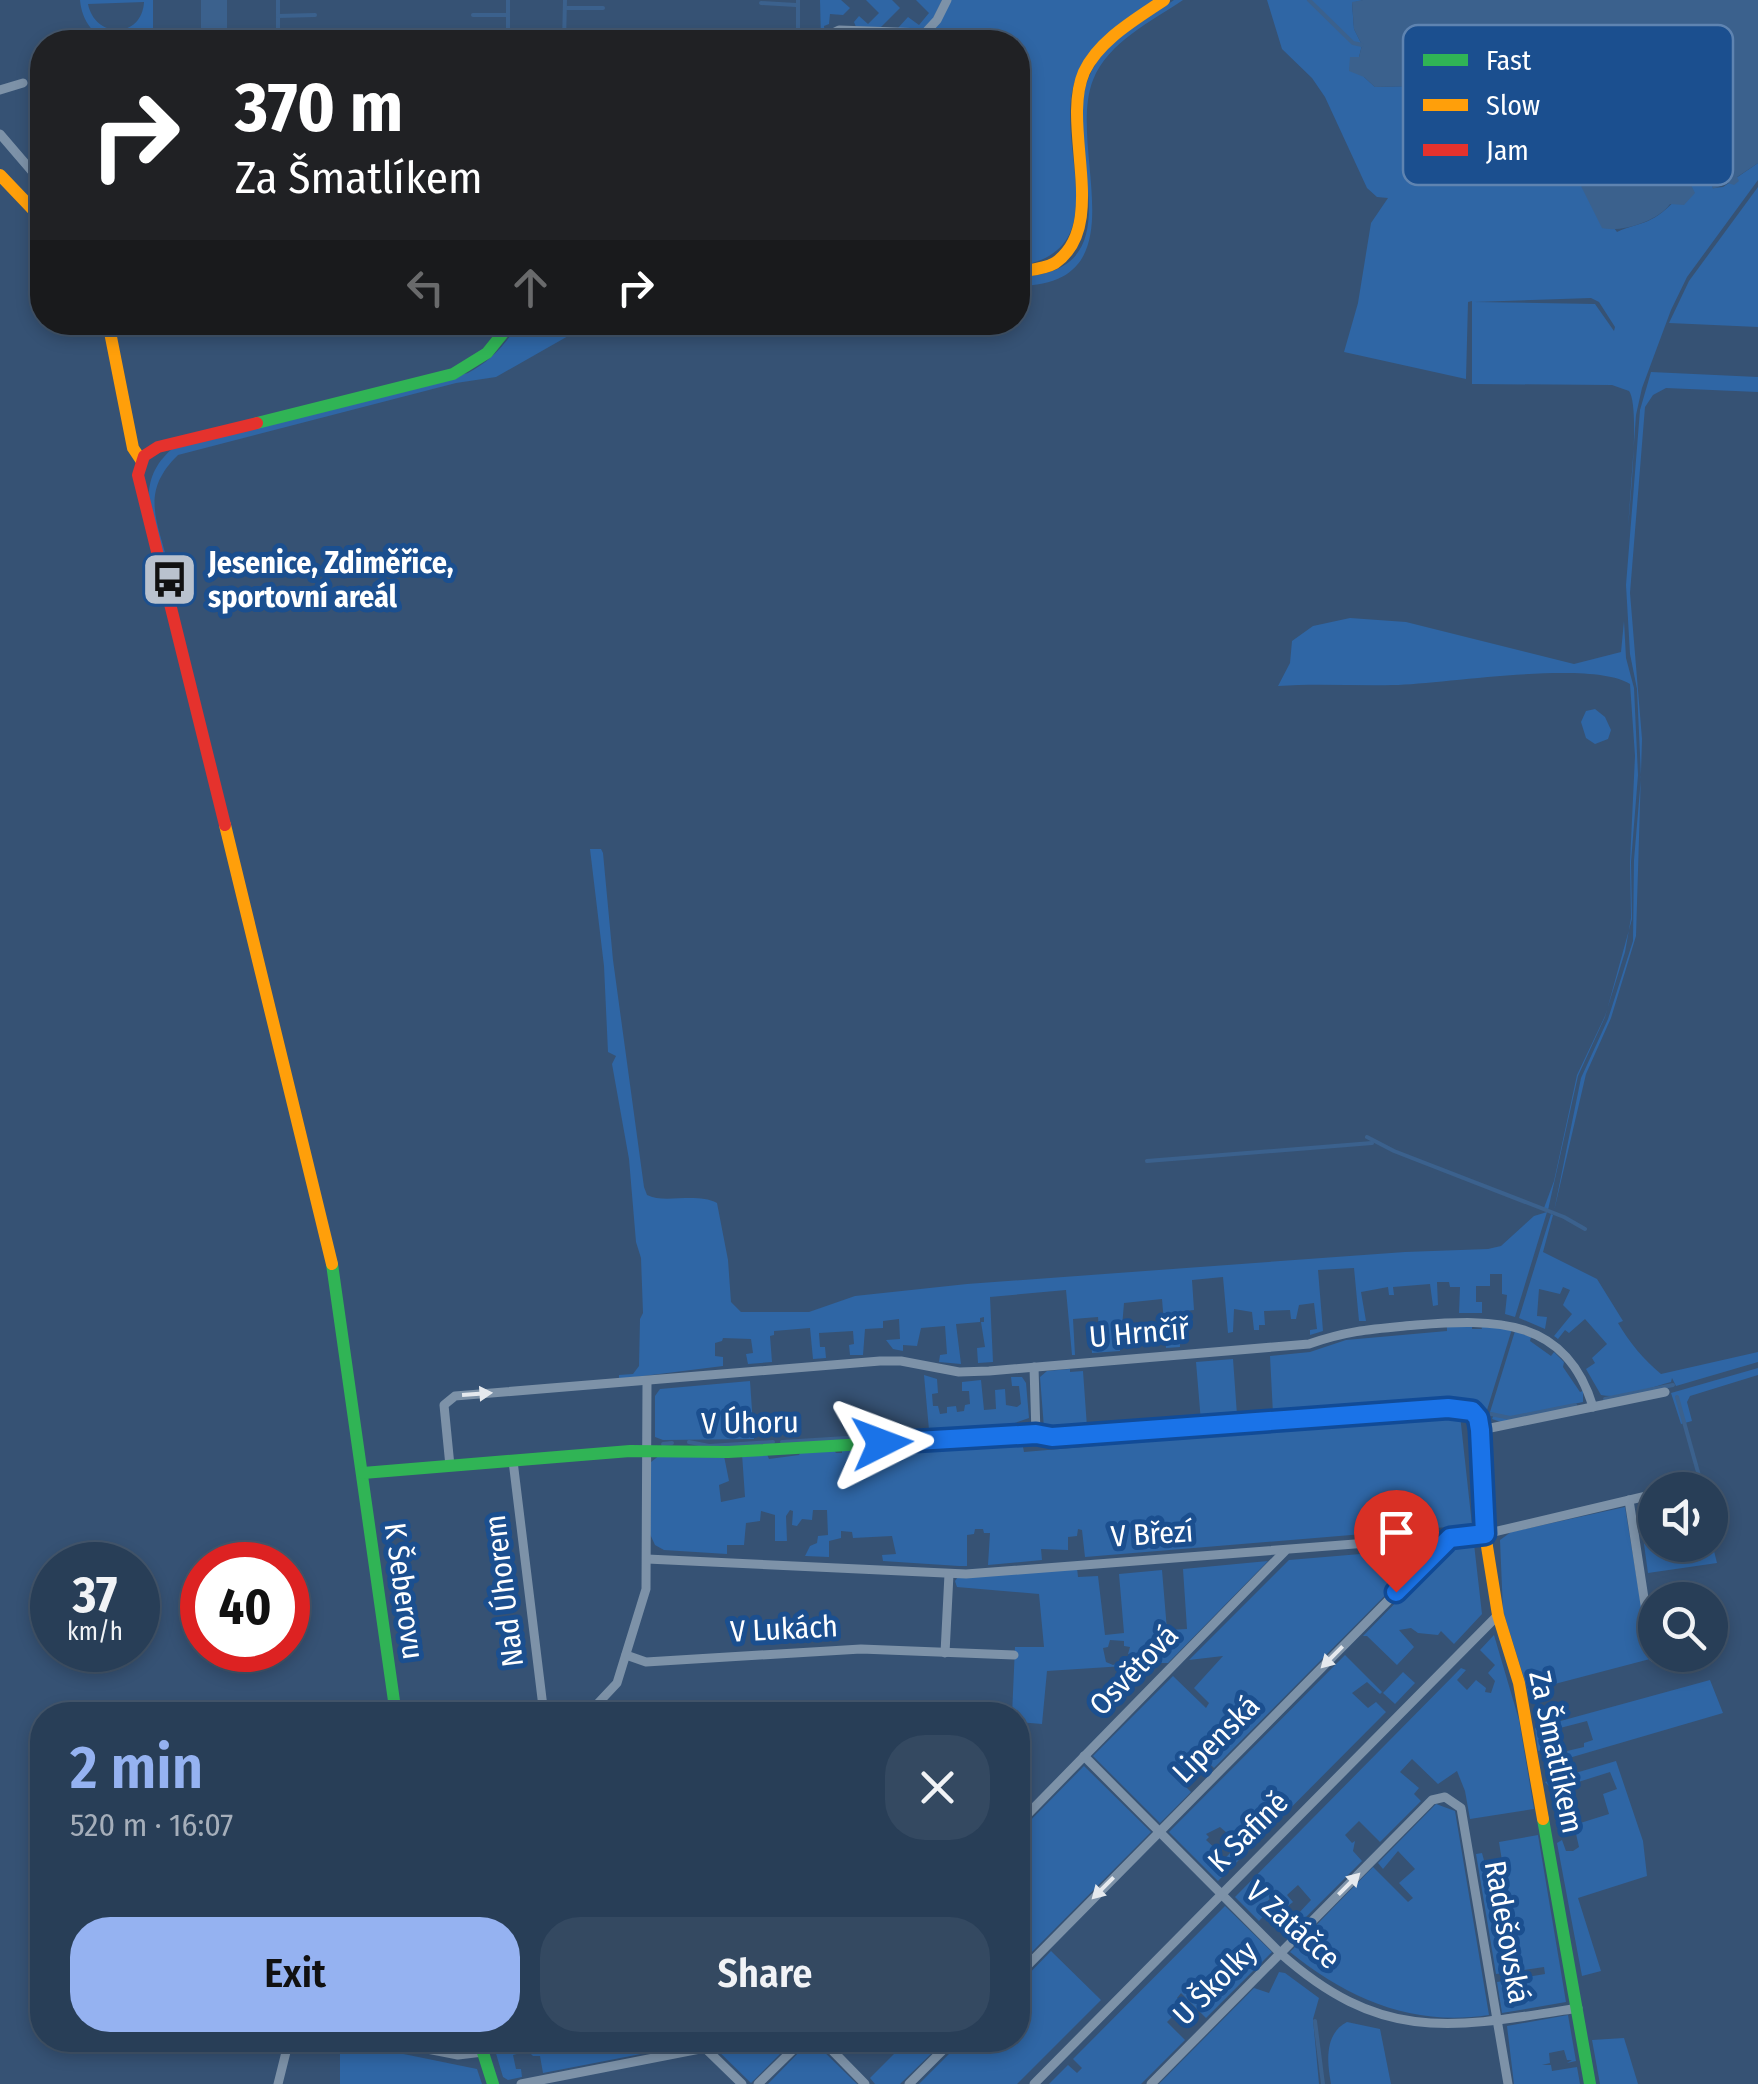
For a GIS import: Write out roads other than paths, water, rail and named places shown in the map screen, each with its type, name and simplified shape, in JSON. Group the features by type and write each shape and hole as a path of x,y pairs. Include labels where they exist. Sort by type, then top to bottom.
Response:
{"street":[{"path":"927,30 947,0"},
{"path":"1030,270 1049,268 1064,259 1080,230 1076,97 1083,74 1105,44 1164,0"},
{"path":"0,90 23,83"},
{"path":"0,134 30,170"},
{"path":"0,174 30,207"},
{"name":"K Šeberovu","path":"111,335 133,448 141,460 139,490 331,1255 394,1702"},
{"path":"141,460 158,447 453,374 486,356 504,335"},
{"name":"U Hrnčíř","path":"450,1466 444,1406 455,1396 880,1361 958,1372 1034,1367 1309,1344 1345,1331 1473,1321 1515,1325 1540,1336 1580,1373 1593,1407"},
{"path":"1034,1367 1036,1434"},
{"path":"600,1702 617,1683 646,1589 647,1382"},
{"path":"1480,1430 1665,1392"},
{"name":"V Úhoru","path":"362,1473 693,1449 728,1452 1036,1434 1052,1437 1448,1408 1472,1411 1480,1430"},
{"name":"Za Šmatlíkem","path":"1480,1430 1485,1534 1498,1615 1519,1683 1590,2084"},
{"name":"Nad Úhorem","path":"513,1460 542,1702"},
{"name":"V Březí","path":"646,1559 828,1565 949,1574 1450,1538 1485,1534 1638,1498"},
{"path":"1629,1500 1642,1582"},
{"name":"Lipenská","path":"1030,1963 1450,1538"},
{"name":"Osvětová","path":"1030,1812 1286,1551"},
{"path":"945,1653 949,1574"},
{"name":"K Safině","path":"1034,2084 1498,1615"},
{"name":"V Lukách","path":"626,1655 646,1662 861,1649 1014,1656"},
{"name":"V Zatáčce","path":"1084,1756 1280,1953 1312,1981 1351,2004 1389,2018 1468,2025 1578,2008"},
{"name":"U Školky","path":"1151,2084 1432,1800 1445,1797"},
{"name":"Radešovská","path":"1445,1797 1461,1808 1508,2084"},
{"path":"278,2084 287,2052"},
{"path":"483,2052 493,2084"},
{"path":"521,2084 685,2052"},
{"path":"709,2052 742,2084"},
{"path":"758,2084 791,2052"},
{"path":"834,2052 866,2084"},
{"path":"909,2084 941,2052"}],"waterway":[{"path":"278,0 278,30"},
{"path":"508,0 508,30"},
{"path":"564,30 565,0"},
{"path":"798,0 798,30"},
{"path":"1309,0 1353,43 1362,45"},
{"path":"761,3 796,5"},
{"path":"565,8 603,8"},
{"path":"278,16 315,15"},
{"path":"473,15 508,15"},
{"path":"1367,1137 1585,1229"},
{"path":"1147,1161 1372,1143"},
{"path":"1605,1399 1673,1385"},
{"path":"1677,1397 1698,1472"},
{"path":"1405,1405 1456,1402 1485,1411"},
{"path":"1491,1414 1510,1418 1575,1405"},
{"path":"1056,1430 1141,1424"},
{"path":"964,1432 1017,1428"},
{"path":"898,1435 944,1432"},
{"path":"782,1442 879,1436"},
{"path":"689,1442 709,1446 773,1442"},
{"path":"663,1444 672,1443"},
{"path":"1315,2021 1323,2084"}],"place":[{"name":"Jesenice, Zdiměřice, sportovní areál","path":"169,580"}]}
